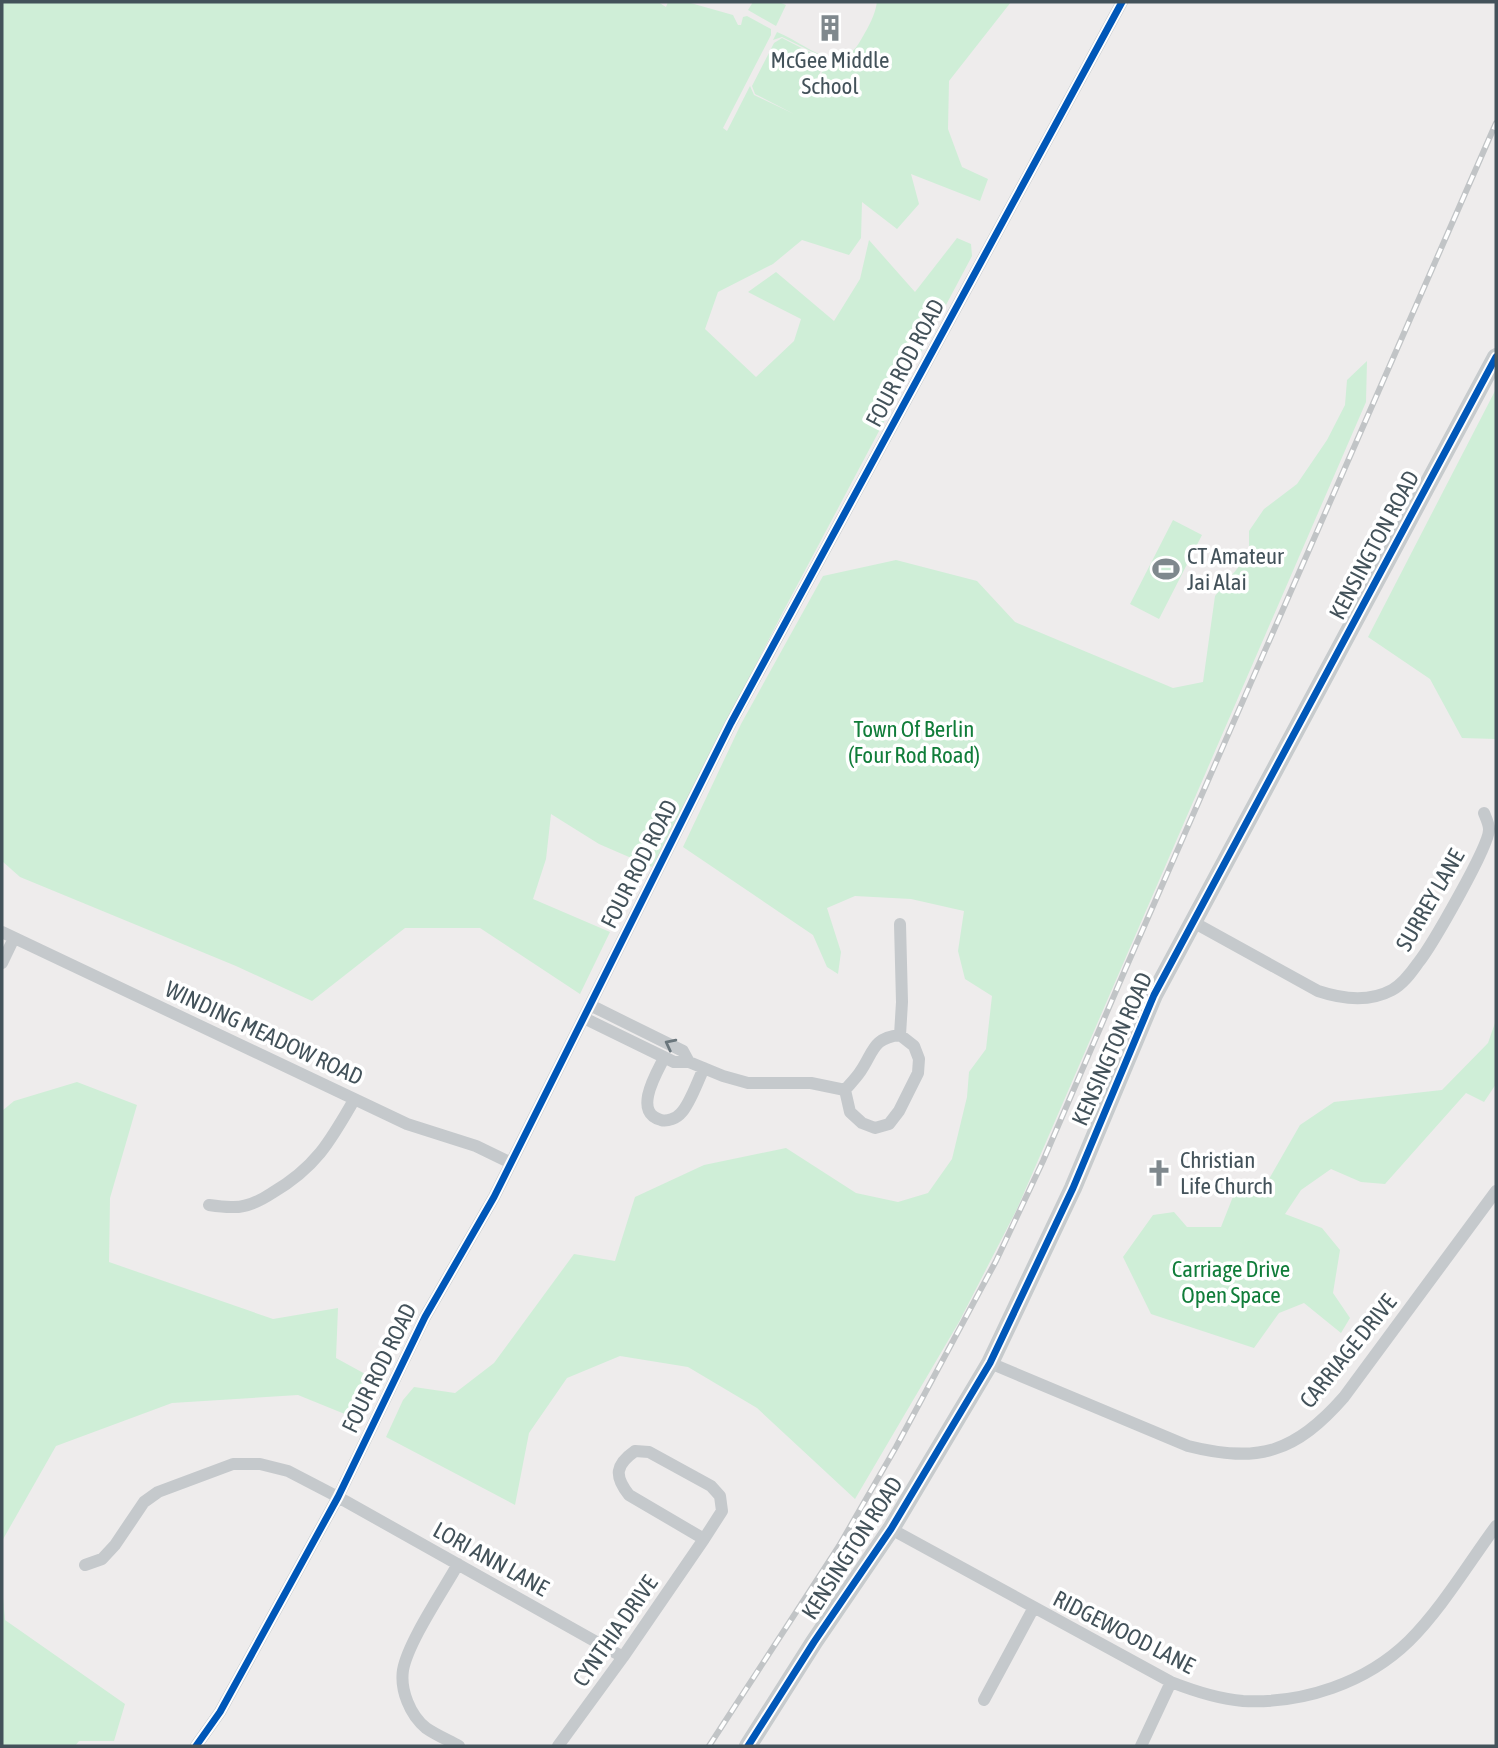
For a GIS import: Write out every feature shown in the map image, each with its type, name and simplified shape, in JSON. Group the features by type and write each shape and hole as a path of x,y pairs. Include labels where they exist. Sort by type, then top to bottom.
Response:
{"street":[{"name":"FOUR ROD ROAD","path":"196,1746 220,1712 338,1497 425,1317 483,1218 731,723 1122,2"},
{"name":"KENSINGTON ROAD","path":"748,1746 814,1642 891,1529 990,1363 1073,1188 1154,995 1496,357"},
{"name":"SURREY LANE","path":"1193,922 1318,991 1338,998 1376,996 1393,989 1406,979 1420,961 1482,852 1489,830 1484,813"},
{"path":"900,924 900,1035"},
{"path":"2,963 8,935"},
{"name":"WINDING MEADOW ROAD","path":"8,935 354,1100 407,1124 466,1142 511,1163"},
{"path":"590,1005 683,1051 689,1062"},
{"path":"584,1018 674,1062 689,1062 748,1083 811,1083 845,1090"},
{"path":"900,1035 914,1046 919,1059 918,1073 899,1111 889,1124 875,1128 862,1123 850,1112 845,1090 861,1072 875,1045 888,1036 900,1035"},
{"path":"664,1058 646,1103 651,1114 661,1121 681,1113 704,1068"},
{"path":"209,1205 233,1208 257,1202 288,1184 311,1166 330,1141 354,1100"},
{"name":"CARRIAGE DRIVE","path":"990,1363 1188,1446 1219,1454 1247,1455 1275,1450 1299,1439 1325,1418 1344,1397 1496,1191"},
{"name":"CYNTHIA DRIVE","path":"558,1746 623,1657 704,1539 722,1511 720,1496 711,1486 649,1452 635,1451 625,1458 618,1471 620,1484 629,1495 704,1539"},
{"name":"LORI ANN LANE","path":"85,1565 102,1559 115,1545 144,1502 158,1492 233,1464 260,1464 288,1471 338,1497 623,1657"},
{"name":"RIDGEWOOD LANE","path":"891,1529 1033,1609 1171,1682 1206,1695 1241,1701 1279,1701 1317,1693 1349,1681 1384,1663 1409,1640 1496,1527"},
{"path":"458,1564 410,1651 403,1671 404,1692 411,1711 425,1727 459,1746"},
{"path":"984,1700 1033,1609"},
{"path":"1141,1746 1171,1682"}],"green space":[{"path":"2,2 658,2 666,7 668,2 687,2 733,15 738,25 741,25 743,17 747,16 771,29 771,35 723,128 727,131 750,86 754,95 794,114 755,94 752,86 774,43 782,38 821,58 824,65 812,88 826,66 823,57 782,37 773,40 777,32 823,56 844,57 862,38 877,2 1011,2 949,81 948,129 962,167 988,179 980,201 911,174 919,204 897,229 862,202 861,238 849,255 802,240 773,264 718,292 705,329 756,377 794,341 801,319 748,292 776,272 834,321 860,279 869,240 915,292 957,238 971,244 972,256 784,610 652,867 599,844 551,814 546,859 533,899 610,932 580,994 480,928 405,928 312,1001 236,966 20,877 2,861"},
{"path":"753,2 779,2 786,5 776,26 748,10"},
{"name":"Town Of Berlin (Four Rod Road)","path":"1367,361 1366,402 1017,1209 959,1322 855,1499 757,1408 688,1367 620,1356 567,1378 529,1433 515,1505 386,1437 403,1400 414,1387 455,1393 494,1363 574,1254 615,1261 635,1197 704,1165 786,1148 856,1193 898,1202 928,1193 952,1159 967,1097 969,1072 986,1049 992,996 965,979 958,951 964,911 911,899 855,896 827,908 841,952 838,974 827,967 813,935 683,847 741,724 823,576 896,560 977,581 1015,622 1173,688 1203,682 1215,596 1249,554 1249,531 1264,509 1297,484 1327,440 1345,405 1347,380"},
{"path":"1496,389 1496,739 1462,738 1430,679 1368,637"},
{"name":"CT Amateur Jai Alai","path":"1173,520 1202,535 1159,619 1130,604"},
{"name":"Carriage Drive Open Space","path":"1496,1020 1496,1084 1484,1102 1466,1093 1385,1184 1361,1182 1331,1169 1301,1190 1285,1214 1322,1228 1340,1250 1333,1293 1350,1318 1341,1333 1304,1303 1279,1313 1254,1348 1151,1314 1123,1257 1153,1215 1174,1212 1187,1227 1221,1227 1236,1189 1269,1179 1300,1125 1334,1102 1442,1090 1488,1043"},
{"path":"77,1082 137,1105 110,1198 109,1262 273,1319 338,1308 336,1358 378,1381 362,1421 298,1395 172,1403 56,1446 2,1541 2,1111 14,1101"},
{"path":"2,1587 5,1620 125,1704 114,1741 79,1741 75,1746 2,1746"}],"railway":[{"path":"709,1746 839,1546 896,1447 996,1261 1043,1161 1496,123"}],"cycle path":[{"path":"196,1746 220,1712 338,1497 425,1317 494,1197 731,723 1122,2"},
{"path":"748,1746 814,1642 891,1529 990,1363 1073,1188 1154,995 1496,357"}],"place":[{"name":"McGee Middle School","path":"830,28"},
{"name":"CT Amateur Jai Alai","path":"1166,569"},
{"name":"Christian Life Church","path":"1159,1173"}]}
